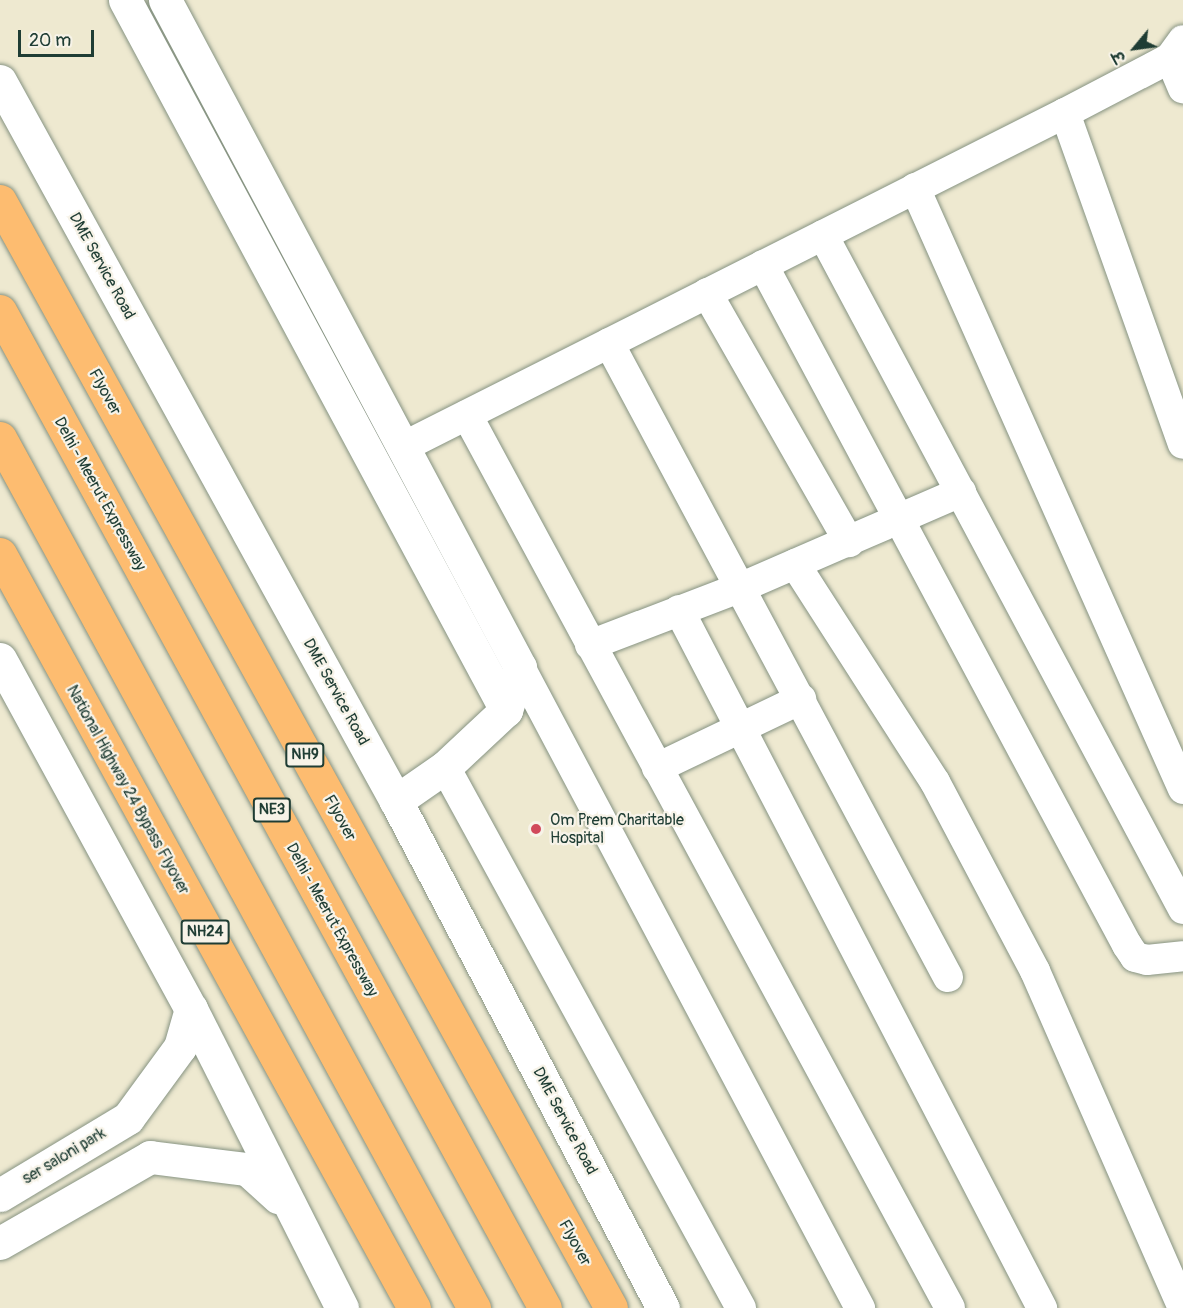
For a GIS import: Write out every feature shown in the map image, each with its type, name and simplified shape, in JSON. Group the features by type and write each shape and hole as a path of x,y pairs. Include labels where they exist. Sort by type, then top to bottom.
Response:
{"highway":[{"name":"Flyover","path":"0,201 610,1308"},
{"name":"Delhi - Meerut Expressway","path":"0,311 545,1308"},
{"path":"0,438 474,1308"},
{"name":"National Highway 24 Bypass Flyover","path":"0,554 414,1308"}],"street":[{"path":"125,0 506,710"},
{"path":"165,0 860,1308"},
{"path":"402,447 1065,113 1176,49 1183,88"},
{"name":"DME Service Road","path":"0,81 396,801 663,1308"},
{"path":"1065,113 1183,444"},
{"path":"915,188 1183,789"},
{"path":"823,235 1183,909"},
{"path":"763,265 1127,945 1135,957 1147,960 1183,956"},
{"path":"706,293 849,542"},
{"path":"311,350 341,331"},
{"path":"609,343 742,587 948,977"},
{"path":"467,415 950,1308"},
{"path":"590,645 742,587 900,521 961,492"},
{"path":"795,564 935,782 1035,971 1183,1308"},
{"path":"679,610 1042,1308"},
{"path":"0,659 191,1009 287,1205 342,1308"},
{"path":"396,801 446,767 506,710 520,667"},
{"path":"657,768 801,699"},
{"path":"446,767 741,1308"},
{"name":"ser saloni park","path":"0,1195 128,1118 180,1047 191,1009"},
{"path":"0,1243 150,1157 248,1169 287,1205"}],"place":[{"name":"Om Prem Charitable Hospital","path":"536,829"}]}
